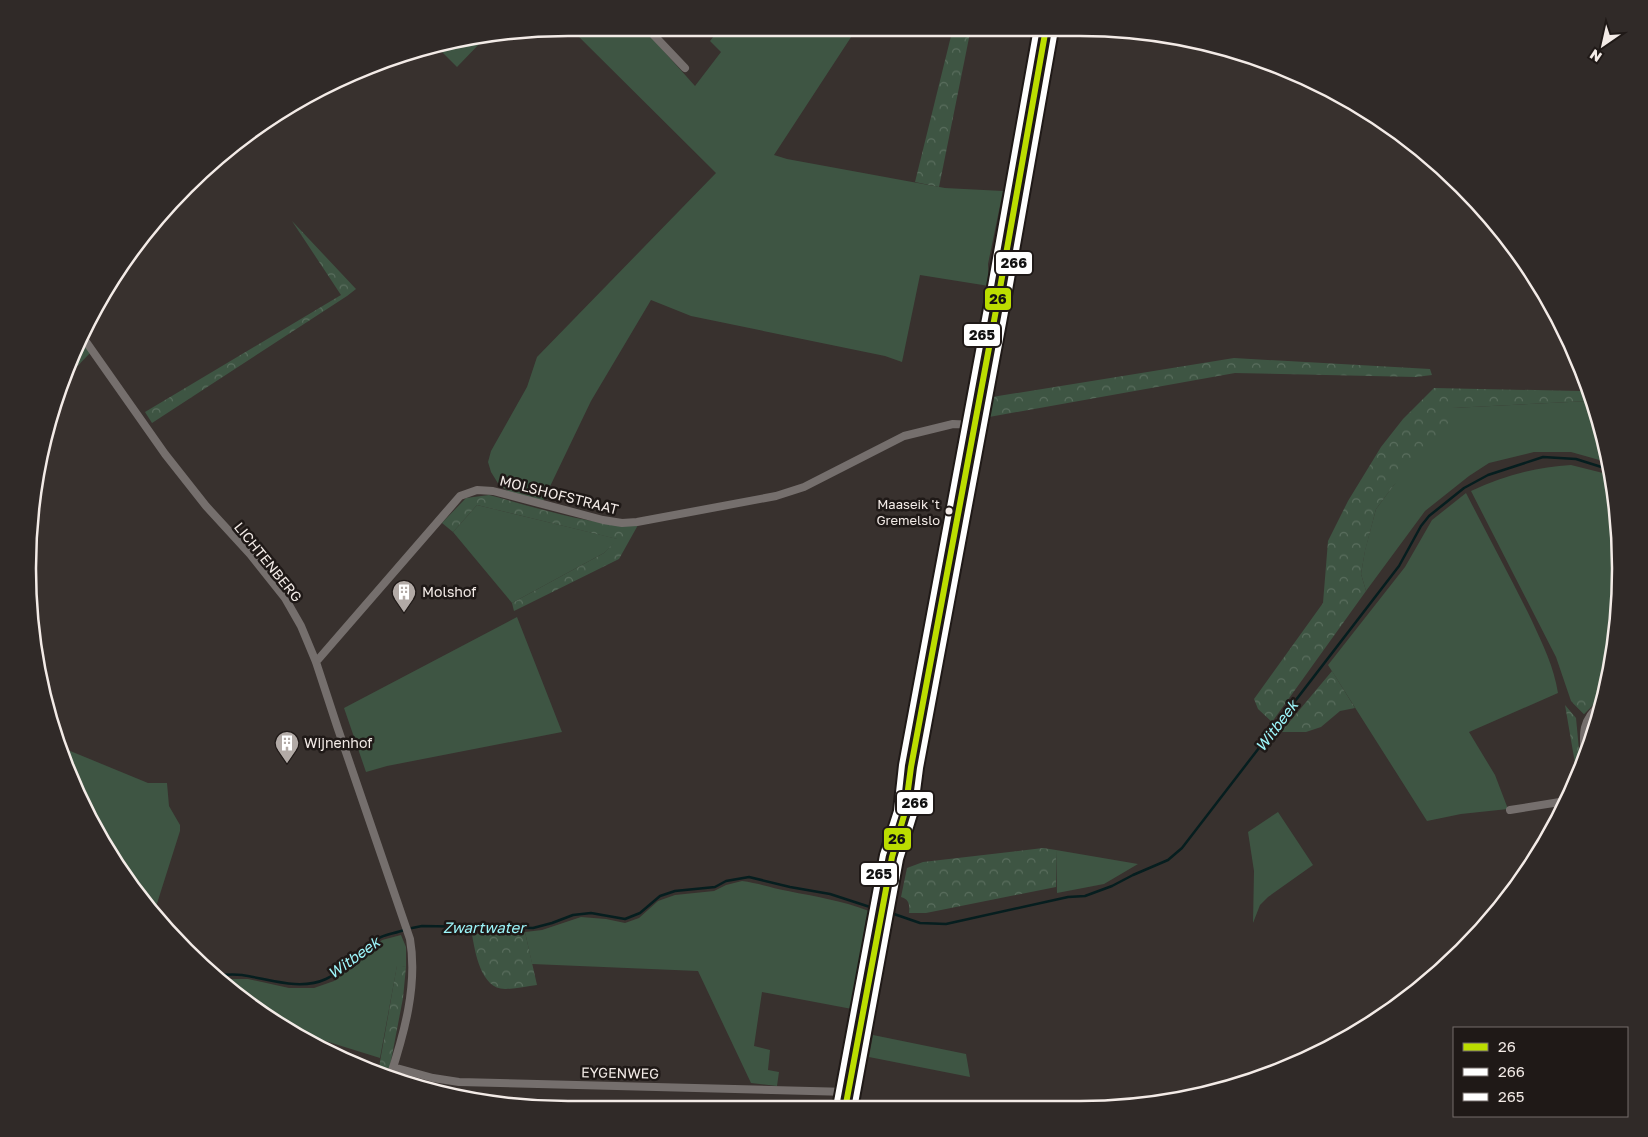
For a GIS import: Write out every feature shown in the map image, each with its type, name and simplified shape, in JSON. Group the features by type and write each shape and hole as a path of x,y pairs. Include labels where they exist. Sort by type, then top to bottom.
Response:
{"main road":[{"path":"848,1101 892,857 904,821 910,791 911,767 1045,36"}],"street":[{"path":"654,36 684,68"},
{"name":"LICHTENBERG","path":"87,343 165,454 206,506 250,554 285,598 316,662 410,939 412,983 404,1029 392,1071"},
{"name":"MOLSHOFSTRAAT","path":"316,662 460,496 477,490 493,492 603,520 622,523 638,522 776,496 804,487 904,436 953,424 975,425"},
{"path":"1584,741 1585,723 1591,716"},
{"path":"1510,810 1558,801"},
{"name":"EYGENWEG","path":"393,1067 433,1078 459,1082 849,1092"}],"green space":[{"path":"578,36 650,36 695,86 721,52 710,41 714,36 852,36 774,155 945,188 1003,191 988,264 989,286 920,275 902,362 885,356 691,316 651,300 591,401 543,501 508,491 499,485 491,472 488,462 491,451 527,387 537,357 716,173"},
{"path":"951,36 969,36 939,187 915,182"},
{"path":"479,44 457,67 442,52"},
{"path":"292,221 356,289 152,423 145,412 341,295"},
{"path":"86,345 91,352 76,368"},
{"path":"1234,358 1430,369 1432,375 1416,377 1235,373 989,417 992,397"},
{"path":"1434,388 1581,391 1585,401 1452,408 1447,426 1394,485 1376,509 1361,574 1366,591 1272,722 1258,709 1254,699 1323,603 1328,541 1348,501 1381,447 1403,419"},
{"path":"1585,401 1601,460 1571,452 1534,452 1489,463 1469,476 1425,511 1366,591 1361,574 1376,509 1451,408"},
{"path":"1571,465 1603,473 1611,534 1611,603 1602,672 1595,703 1584,714 1571,701 1556,657 1471,491 1520,473"},
{"path":"1466,493 1544,647 1558,693 1469,732 1495,775 1508,809 1461,814 1427,821 1328,665 1405,567 1432,520"},
{"path":"489,495 581,519 638,525 619,559 514,611 512,603 604,553 617,539 477,505 453,532 442,523 466,498"},
{"path":"477,505 618,539 604,553 512,603 453,532"},
{"path":"517,617 562,732 387,766 366,772 344,708"},
{"path":"1332,671 1355,708 1340,711 1321,727 1306,732 1281,732"},
{"path":"1588,695 1597,695 1595,703 1584,714 1573,703"},
{"path":"1565,705 1576,718 1579,752 1575,763"},
{"path":"68,750 148,783 167,783 169,806 180,825 180,831 156,905 126,864 108,835 91,804"},
{"path":"1278,812 1313,865 1268,897 1260,905 1253,923 1254,871 1248,832"},
{"path":"1043,848 1056,850 1056,887 926,913 909,913 906,899 901,897 907,868 923,862"},
{"path":"1056,850 1138,864 1104,884 1057,893"},
{"path":"742,881 838,901 869,911 866,919 852,1009 762,992 754,1046 770,1050 768,1070 779,1072 777,1086 751,1083 698,971 532,964 525,932 542,930 581,917 625,923 639,918 658,901 675,895 714,891 726,885"},
{"path":"525,932 537,985 510,989 497,988 485,977 481,969 477,960 472,934"},
{"path":"401,935 406,947 406,967 397,966 380,1058 322,1040 273,1011 230,979 248,979 289,988 314,988 334,981 382,940"},
{"path":"397,965 406,967 403,998 390,1066 389,1070 379,1066"},
{"path":"873,1035 966,1054 970,1077 869,1057"}],"waterway":[{"name":"Witbeek","path":"894,914 920,923 946,924 1068,897 1085,896 1112,886 1168,860 1182,848 1399,566 1421,526 1429,516 1464,488 1488,475 1543,457 1576,459 1602,467"},
{"name":"Zwartwater","path":"412,928 422,926 533,928 573,915 591,913 625,919 640,913 660,896 675,891 715,887 726,881 749,877 830,894 870,907"},
{"name":"Witbeek","path":"225,975 242,975 295,984 316,982 334,975 381,937 404,930"}],"transit line":[{"name":"265","path":"837,1101 883,855 897,811 902,765 1036,36"},
{"name":"26","path":"846,1101 892,857 905,812 911,767 999,294 1045,36"},
{"name":"266","path":"855,1101 900,859 914,814 920,768 1008,296 1054,36"}],"place":[{"name":"Maaseik 't Gremelslo","path":"949,511"},
{"name":"Molshof","path":"404,613"},
{"name":"Wijnenhof","path":"287,764"}]}
